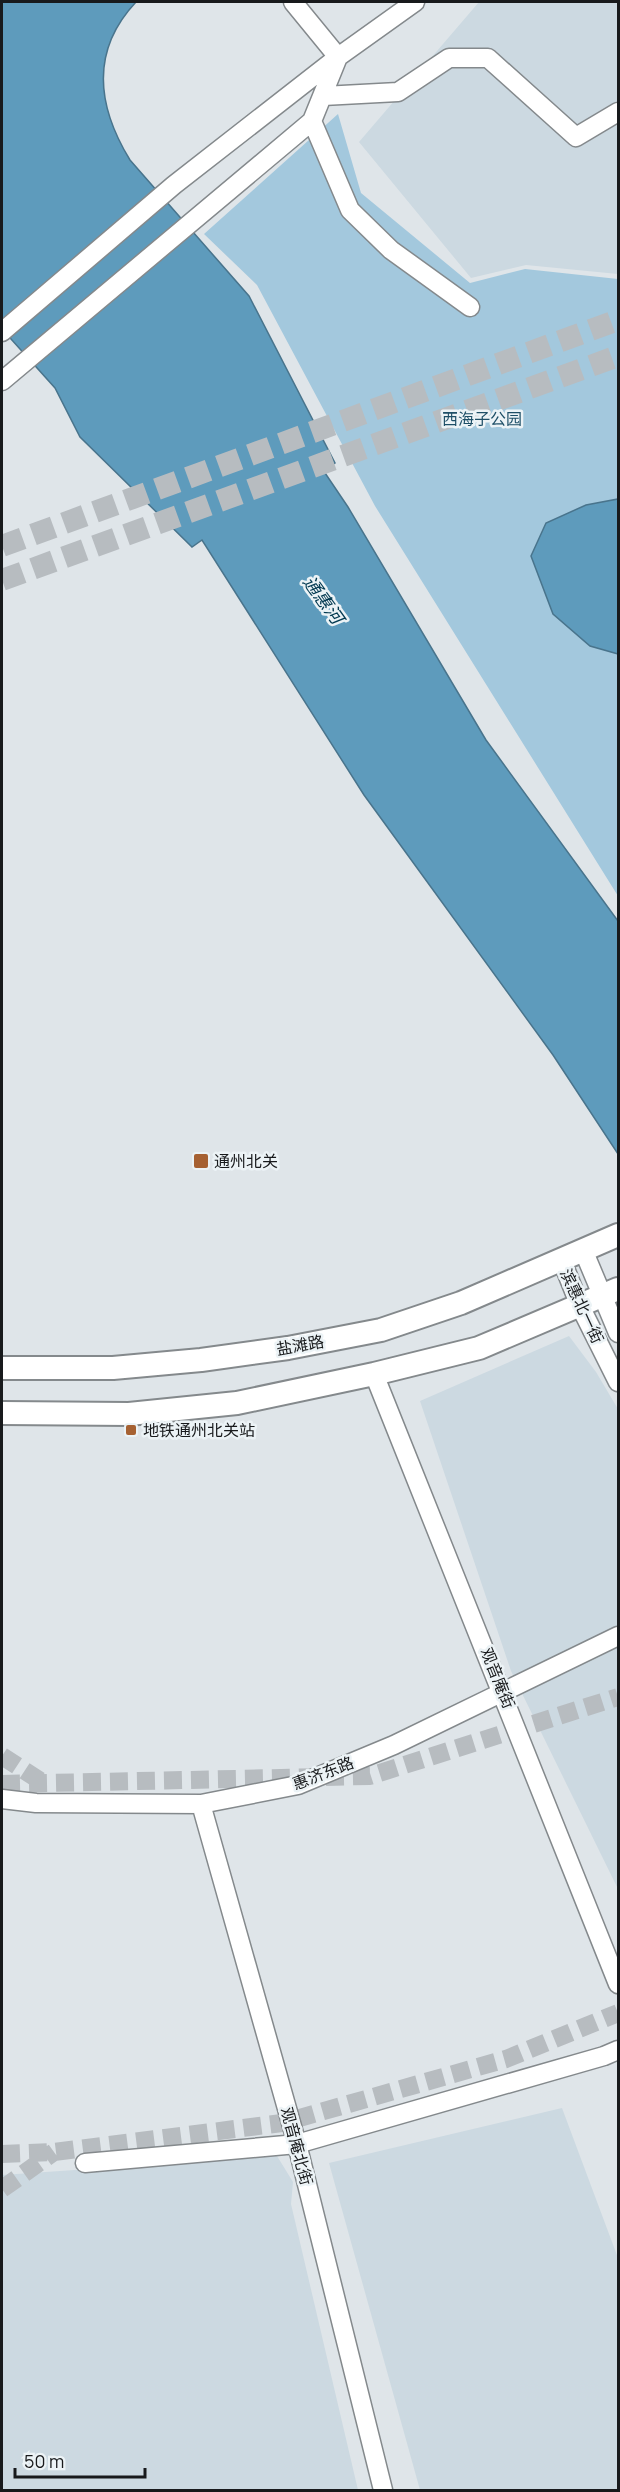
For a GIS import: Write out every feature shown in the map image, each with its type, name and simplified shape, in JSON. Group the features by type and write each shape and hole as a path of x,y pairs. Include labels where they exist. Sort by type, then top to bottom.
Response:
{"main road":[{"name":"盐滩路","path":"2,1368 113,1368 201,1360 288,1348 381,1330 461,1303 584,1252 618,1235"},
{"path":"2,1413 129,1413 237,1403 374,1374 479,1348 610,1293"}],"street":[{"path":"293,2 338,57"},
{"path":"2,332 174,185 338,57 415,2"},
{"path":"2,381 312,121 338,57"},
{"path":"323,96 398,92 449,58 488,58 576,136 618,112"},
{"path":"312,121 350,210 391,250 470,308"},
{"name":"滨惠北一街","path":"584,1252 610,1293 618,1333"},
{"name":"滨惠北一街","path":"562,1261 580,1306 618,1382"},
{"name":"观音庵街","path":"374,1374 618,1984"},
{"name":"惠济东路","path":"2,1799 36,1803 201,1804 298,1785 394,1745 618,1636"},
{"name":"观音庵北街","path":"201,1804 297,2144 383,2490"},
{"path":"85,2163 297,2144 604,2056 618,2050"}],"shaded area":[{"path":"479,2 618,2 618,274 526,265 471,278 359,142"},
{"path":"569,1336 596,1372 618,1409 618,1889 511,1671 420,1401"},
{"path":"562,2108 618,2258 618,2490 420,2490 329,2163"},
{"path":"277,2156 293,2182 291,2204 358,2490 2,2490 2,2175"}],"green space":[{"name":"西海子公园","path":"338,114 361,193 470,283 525,269 618,279 618,896 375,506 257,285 204,234"}],"water":[{"name":"通惠河","path":"2,2 136,2 121,21 111,40 105,59 103,79 105,99 119,140 130,160 249,296 335,463 323,470 348,507 486,740 618,921 618,1154 553,1055 364,795 202,540 192,547 80,437 55,388 2,329"},
{"path":"618,499 618,654 590,646 553,614 531,556 546,523 586,505"}],"tunnel":[{"path":"2,546 618,320"},
{"path":"2,580 618,356"},
{"path":"2,1784 370,1776 618,1697"},
{"path":"2,1756 45,1784"},
{"path":"2,2154 54,2152 282,2123 506,2059 618,2013"},
{"path":"2,2189 54,2152"}],"place":[{"name":"通州北关","path":"201,1161"},
{"name":"地铁通州北关站","path":"131,1430"}]}
